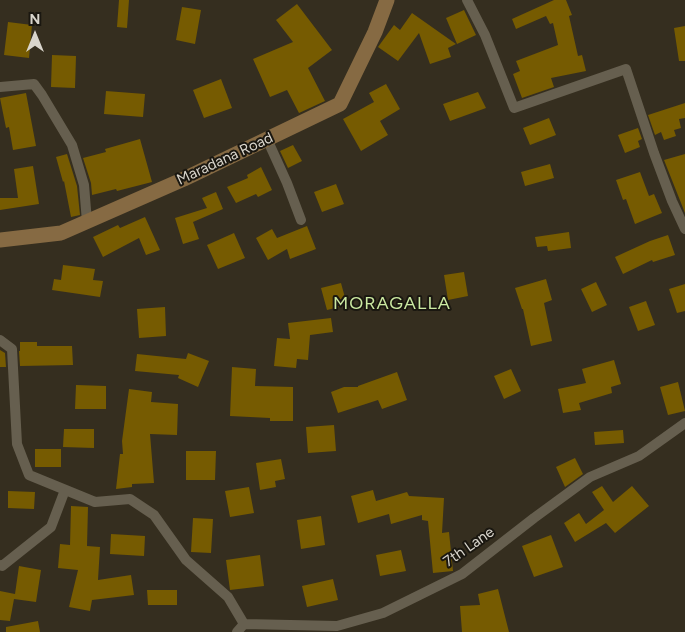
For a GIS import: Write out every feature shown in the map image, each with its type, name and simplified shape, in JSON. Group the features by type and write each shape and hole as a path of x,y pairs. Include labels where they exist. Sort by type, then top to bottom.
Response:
{"street":[{"name":"Maradana Road","path":"0,240 61,234 184,179 340,104 387,0"},
{"path":"467,0 485,35 514,108 626,68 654,153 685,229"},
{"path":"0,87 34,84 42,95 72,145 84,185 87,222"},
{"path":"267,139 301,220"},
{"name":"7th Lane","path":"0,340 12,349 17,444 29,475 95,502 130,499 154,515 186,560 228,597 240,628 337,626 383,613 462,574 590,477 639,456 685,423"},
{"path":"0,565 2,566 51,527 65,490"}],"building":[{"path":"119,0 129,0 127,28 117,27"},
{"path":"554,0 566,0 572,15 569,16 578,56 582,55 586,71 551,78 554,87 522,98 513,74 520,71 516,61 558,45 553,23 550,24 546,16 516,29 512,19"},
{"path":"297,4 332,50 308,68 325,101 299,113 287,90 270,97 253,59 293,42 276,20"},
{"path":"182,7 201,10 195,44 176,40"},
{"path":"464,10 476,35 457,44 446,18"},
{"path":"412,13 456,44 448,48 451,57 430,64 419,33 398,61 378,47 394,25 400,30"},
{"path":"8,22 32,25 29,58 4,55"},
{"path":"685,26 685,61 679,61 674,28"},
{"path":"52,55 76,56 75,88 51,87"},
{"path":"221,79 232,108 204,118 193,90"},
{"path":"386,84 400,109 380,121 388,135 361,151 343,119 374,102 369,93"},
{"path":"106,91 145,94 143,117 104,114"},
{"path":"478,92 486,108 450,121 443,104"},
{"path":"26,93 36,146 13,150 9,127 6,128 0,98"},
{"path":"685,103 685,118 679,119 681,128 674,130 676,136 664,140 661,132 655,135 648,115"},
{"path":"549,118 556,135 530,145 523,128"},
{"path":"638,128 642,139 638,141 640,147 625,153 618,135"},
{"path":"140,139 152,182 92,195 91,183 83,158 106,152 105,149"},
{"path":"293,145 302,161 288,168 280,151"},
{"path":"67,154 77,186 80,215 71,217 64,181 56,157"},
{"path":"685,154 685,213 664,160"},
{"path":"550,164 554,178 525,186 521,172"},
{"path":"33,166 39,204 0,210 0,198 18,198 14,169"},
{"path":"261,167 272,190 258,197 256,194 236,203 227,187 248,178 247,175"},
{"path":"640,172 649,196 654,194 662,213 635,224 626,199 623,200 616,180"},
{"path":"336,184 344,204 322,212 314,192"},
{"path":"216,192 223,209 193,222 199,239 183,244 175,218 207,208 202,198"},
{"path":"145,217 160,250 146,255 139,238 103,257 93,237 118,225 120,228"},
{"path":"307,226 316,249 290,259 287,249 268,260 256,238 272,229 277,238"},
{"path":"569,232 571,248 548,251 547,246 537,247 535,237"},
{"path":"234,233 245,258 218,269 207,245"},
{"path":"668,235 675,255 653,262 652,260 623,274 615,257"},
{"path":"63,265 95,269 93,280 103,281 100,297 52,290 54,279 61,280"},
{"path":"464,272 468,296 448,300 444,275"},
{"path":"546,279 552,300 544,303 552,341 531,346 523,309 515,288"},
{"path":"596,282 607,305 592,312 581,289"},
{"path":"341,283 347,305 327,310 321,288"},
{"path":"685,284 685,311 677,313 669,289"},
{"path":"646,301 655,325 638,331 629,307"},
{"path":"165,307 166,336 139,338 137,309"},
{"path":"331,318 333,332 310,335 308,360 297,359 296,368 274,366 277,338 290,339 288,323"},
{"path":"20,342 37,342 37,346 72,346 73,365 20,366"},
{"path":"0,350 5,353 6,367 0,367"},
{"path":"188,353 209,361 198,387 178,378 179,375 135,371 137,354 186,359"},
{"path":"614,360 621,384 611,387 612,393 579,403 581,410 563,413 558,389 586,383 582,369"},
{"path":"232,367 256,369 255,386 293,387 293,421 270,421 270,418 230,416"},
{"path":"511,369 521,391 504,399 494,376"},
{"path":"397,372 407,400 382,409 378,400 338,413 331,392 344,387 358,387"},
{"path":"678,382 685,411 668,415 660,387"},
{"path":"76,385 106,386 106,409 75,409"},
{"path":"129,389 152,392 151,402 178,404 177,435 150,434 154,483 132,484 132,487 116,489 120,454 123,454 122,441"},
{"path":"334,425 336,451 308,453 306,427"},
{"path":"64,429 94,429 94,448 63,447"},
{"path":"623,430 624,443 595,445 594,432"},
{"path":"35,449 61,449 61,467 35,467"},
{"path":"186,451 216,451 215,480 186,480"},
{"path":"575,458 583,474 565,487 556,467"},
{"path":"281,459 285,479 275,481 276,487 260,490 256,463"},
{"path":"602,486 613,502 632,486 649,506 615,533 606,523 575,542 564,523 579,513 586,524 604,510 592,492"},
{"path":"249,487 254,513 230,517 225,491"},
{"path":"373,490 376,501 407,492 409,496 444,498 442,533 449,532 453,571 433,573 428,521 422,520 422,515 391,524 389,514 358,523 351,496"},
{"path":"8,491 35,492 34,509 8,508"},
{"path":"71,506 88,507 87,546 100,547 98,580 131,575 134,595 92,600 90,611 69,607 78,570 58,568 60,544 70,545"},
{"path":"321,516 325,545 301,549 297,520"},
{"path":"193,518 213,519 211,553 191,552"},
{"path":"111,534 145,536 144,556 110,554"},
{"path":"551,535 563,567 534,577 522,546"},
{"path":"401,550 406,571 380,576 376,555"},
{"path":"260,555 264,586 230,590 226,560"},
{"path":"19,566 41,570 36,602 14,599 10,621 0,620 0,591 15,594"},
{"path":"333,579 338,600 307,607 302,586"},
{"path":"498,589 509,632 462,632 460,606 480,605 478,594"},
{"path":"147,590 177,590 177,605 148,605"},
{"path":"38,621 40,632 6,632 6,627"}],"district":[{"name":"MORAGALLA","path":"392,304"}]}
